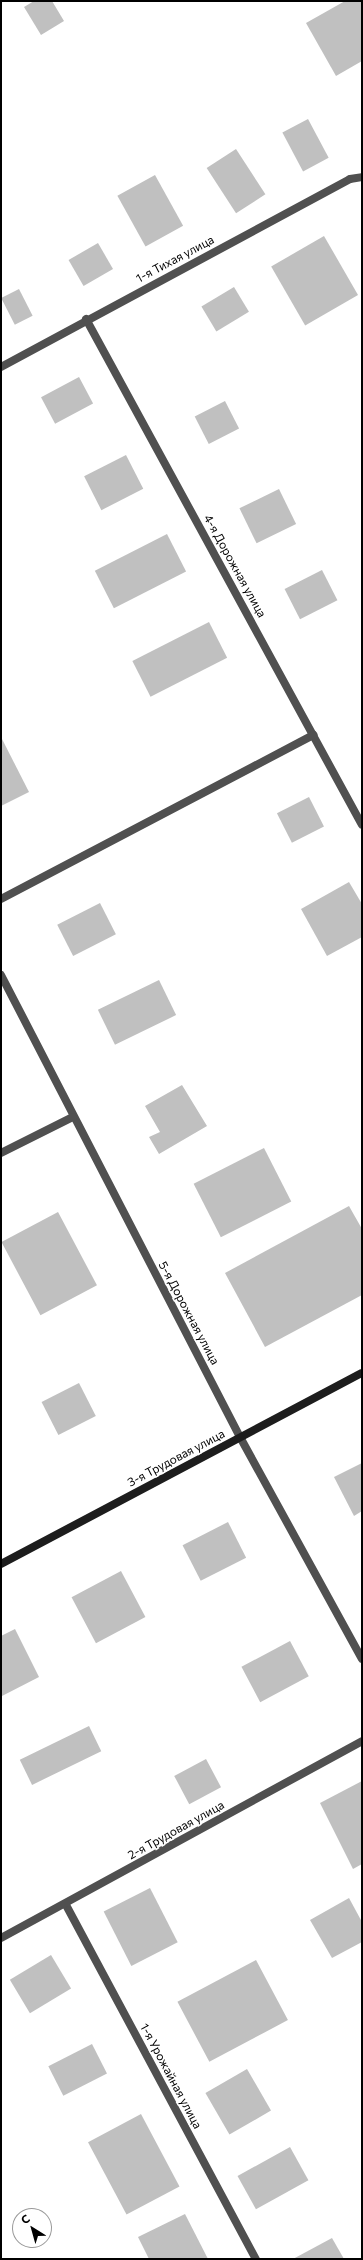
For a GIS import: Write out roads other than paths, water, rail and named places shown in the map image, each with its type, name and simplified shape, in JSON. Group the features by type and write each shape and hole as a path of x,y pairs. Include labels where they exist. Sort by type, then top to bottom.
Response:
{"street":[{"name":"1-я Тихая улица","path":"1,367 350,179 362,177"},
{"name":"4-я Дорожная улица","path":"86,320 362,825"},
{"path":"1,900 314,735"},
{"name":"5-я Дорожная улица","path":"1,975 240,1437 362,1659"},
{"path":"1,1154 73,1116"},
{"name":"3-я Трудовая улица","path":"1,1564 362,1373"},
{"name":"2-я Трудовая улица","path":"1,1938 66,1904 362,1741"},
{"name":"1-я Урожайная улица","path":"66,1904 256,2259"}]}
